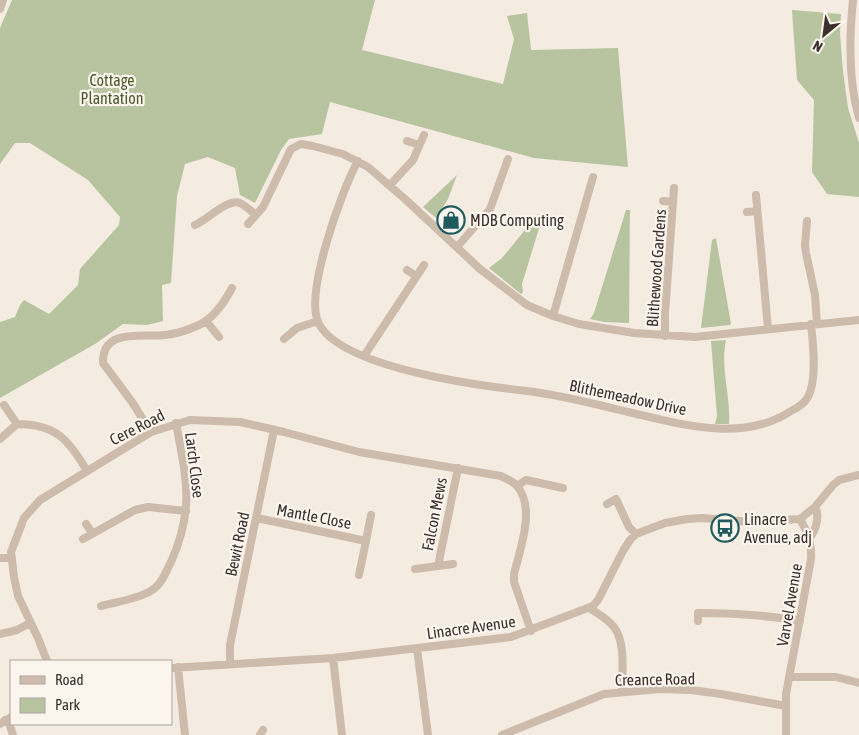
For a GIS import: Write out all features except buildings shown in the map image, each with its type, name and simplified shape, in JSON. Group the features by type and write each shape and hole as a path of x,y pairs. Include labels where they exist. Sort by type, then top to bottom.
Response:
{"street":[{"path":"0,9 4,0"},
{"path":"853,0 850,57 853,96 859,118"},
{"path":"390,186 408,167 424,135"},
{"path":"407,141 419,145"},
{"name":"Blithewood Gardens","path":"256,215 263,207 288,153 301,144 325,148 368,167 480,269 527,306 553,316 579,324 665,336 695,337 859,320"},
{"path":"457,248 488,213 508,159"},
{"path":"284,339 297,328 318,321 316,307 321,260 347,182 358,161"},
{"path":"553,316 593,178"},
{"name":"Blithewood Gardens","path":"665,336 674,188"},
{"path":"756,196 768,329"},
{"name":"Blithewood Gardens","path":"663,201 673,202"},
{"path":"195,225 203,222 231,203 241,204 256,215 248,224"},
{"path":"747,212 757,211"},
{"name":"Blithemeadow Drive","path":"318,321 325,332 345,347 364,356 413,371 463,382 554,395 679,424 730,429 769,423 801,405 807,399 811,390 815,295 806,253 807,221"},
{"path":"364,356 424,265"},
{"path":"407,270 416,276"},
{"path":"150,432 132,402 103,363 106,349 111,343 130,335 163,336 174,334 206,321 222,305 232,288"},
{"path":"206,321 218,337"},
{"path":"4,405 17,424"},
{"name":"Cere Road","path":"47,660 18,596 11,552 24,518 40,500 150,432 190,420 240,422 359,452 501,476 517,486"},
{"name":"Larch Close","path":"101,606 156,588 175,553 186,511 186,483 176,423"},
{"path":"0,439 17,424 40,426 52,431 74,448 87,471"},
{"name":"Bewit Road","path":"230,664 230,645 274,430"},
{"name":"Falcon Mews","path":"438,566 458,468"},
{"path":"622,692 621,643 618,634 613,625 589,608 598,600 630,540 636,534 665,523 687,519 702,518 751,522 800,519 839,480 859,475"},
{"path":"531,631 514,582 526,513 525,503 517,486 526,480 563,488"},
{"path":"607,504 624,495"},
{"path":"616,499 629,527 636,534"},
{"name":"Larch Close","path":"83,538 135,510 148,507 186,511"},
{"name":"Varvel Avenue","path":"809,538 814,532 818,514 814,507"},
{"name":"Mantle Close","path":"359,575 371,516"},
{"name":"Mantle Close","path":"256,518 366,540"},
{"name":"Varvel Avenue","path":"786,735 786,706 790,677 812,548 800,519"},
{"path":"86,524 92,533"},
{"path":"0,558 12,558"},
{"name":"Falcon Mews","path":"415,569 453,564"},
{"name":"Linacre Avenue","path":"175,668 333,658 511,637 589,608"},
{"path":"698,613 756,614 800,621"},
{"path":"0,634 17,630 30,623"},
{"path":"417,648 428,735"},
{"path":"333,658 342,735"},
{"path":"175,668 185,735"},
{"path":"790,677 836,677 859,683"},
{"name":"Creance Road","path":"502,735 604,694 622,692 692,690 786,706"},
{"path":"6,720 13,735"}],"green space":[{"name":"Cottage Plantation","path":"12,0 375,0 362,50 503,84 514,39 507,16 527,13 531,50 618,48 628,167 534,158 330,102 322,134 289,139 281,150 255,203 240,195 235,168 208,157 185,164 177,196 171,283 162,285 163,321 147,325 123,324 95,344 0,398 0,322 15,317 24,300 49,314 78,285 80,269 119,225 120,217 88,180 30,143 15,143 0,164 0,28"},
{"path":"792,10 841,14 840,34 848,108 859,143 859,197 827,194 812,172 814,100 797,80"},
{"path":"457,175 448,199 436,218 423,207"},
{"path":"626,210 630,210 629,323 604,322 590,319 594,313"},
{"path":"538,214 541,222 522,284 523,292 521,294 489,268 502,258"},
{"path":"716,238 731,324 701,328 712,240"},
{"path":"726,340 724,361 729,403 729,424 715,424 717,416 711,341"}],"place":[{"name":"MDB Computing","path":"451,220"},
{"name":"Linacre Avenue, adj","path":"725,528"}]}
